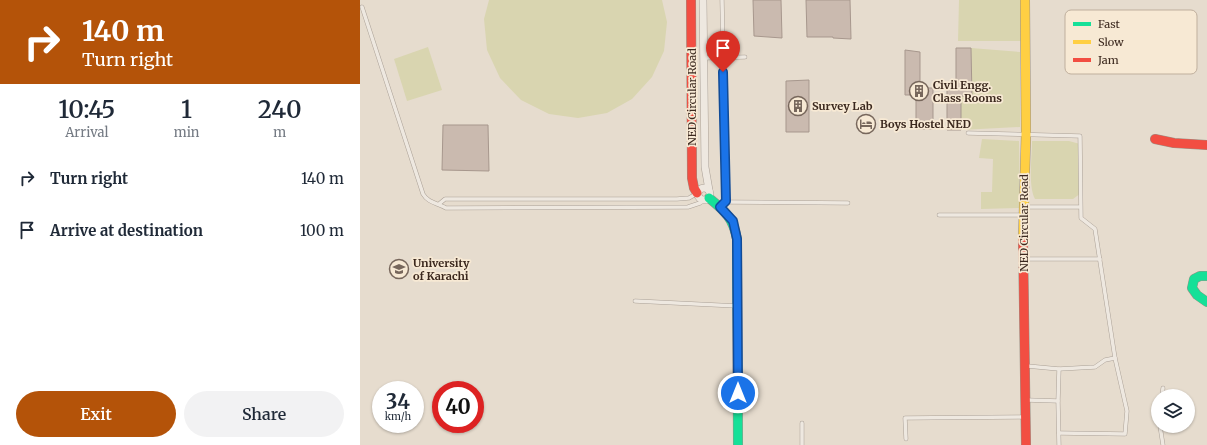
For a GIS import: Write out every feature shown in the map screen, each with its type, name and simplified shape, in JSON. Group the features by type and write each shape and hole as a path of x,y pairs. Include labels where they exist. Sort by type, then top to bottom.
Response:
{"street":[{"name":"NED Circular Road","path":"691,0 692,178 694,188 697,193"},
{"name":"NED Circular Road","path":"703,0 705,166 707,196"},
{"name":"NED Circular Road","path":"1025,0 1026,134 1024,259 1026,445"},
{"path":"1155,140 1207,145"},
{"path":"707,196 704,188 699,190 697,193 699,198 707,196 724,204 736,230 738,306 738,445"},
{"path":"1207,276 1204,275 1194,279 1192,288 1197,295 1207,302"}],"lane":[{"path":"722,0 724,204 848,203"},
{"path":"362,7 423,194 430,202 439,204 446,208 688,207 700,203 707,196"},
{"path":"703,58 745,57"},
{"path":"968,133 1080,136 1081,218 1095,229 1115,358 1127,411 1125,434 1059,433"},
{"path":"439,204 445,199 677,199 689,198 697,193"},
{"path":"939,215 1080,207"},
{"path":"1024,259 1100,259"},
{"path":"635,301 738,306"},
{"path":"1026,366 1059,369 1095,367 1105,360 1115,358"},
{"path":"1059,369 1059,445"},
{"path":"1026,400 1058,401"},
{"path":"906,439 905,418 1026,417"},
{"path":"802,423 802,445"},
{"path":"1161,433 1163,445"}],"shaded area":[{"path":"489,0 662,0 667,22 664,51 652,77 632,99 607,113 578,118 549,114 521,100 500,78 487,50 484,19"},
{"path":"959,0 1021,0 1021,41 958,41"},
{"path":"428,47 442,90 407,101 394,59"},
{"path":"971,48 1020,52 1020,127 961,130 961,96 972,97"},
{"path":"982,139 1019,141 1020,208 981,209 981,192 992,192 993,159 979,158"},
{"path":"1032,141 1069,141 1080,144 1081,193 1073,199 1035,199 1031,179"}],"building":[{"path":"753,0 781,0 782,38 754,36"},
{"path":"806,0 850,0 851,39 807,37"},
{"path":"956,48 971,48 972,97 961,96 961,130 947,130 947,86 956,86"},
{"name":"Civil Engg. Class Rooms","path":"905,50 920,52 920,88 933,88 933,129 916,129 916,95 905,95"},
{"name":"Survey Lab","path":"809,80 809,132 786,132 786,81"},
{"path":"443,125 488,125 489,171 442,170"}],"traffic: fast":[{"path":"709,198 720,207 731,220 737,239 738,445"},
{"path":"1207,276 1200,276 1194,279 1192,288 1197,295 1207,302"}],"traffic: slow":[{"path":"1023,240 1026,134 1025,0"}],"traffic: jam":[{"path":"691,0 692,178 694,188 697,193"},
{"path":"1155,139 1174,143 1207,145"},
{"path":"1023,240 1026,445"}],"place":[{"name":"Civil Engg. Class Rooms","path":"919,91"},
{"name":"Survey Lab","path":"798,106"},
{"name":"Boys Hostel NED","path":"866,124"},
{"name":"University of Karachi","path":"399,269"}],"route":[{"path":"723,72 726,201 720,207 733,221 737,239 738,393"}]}
